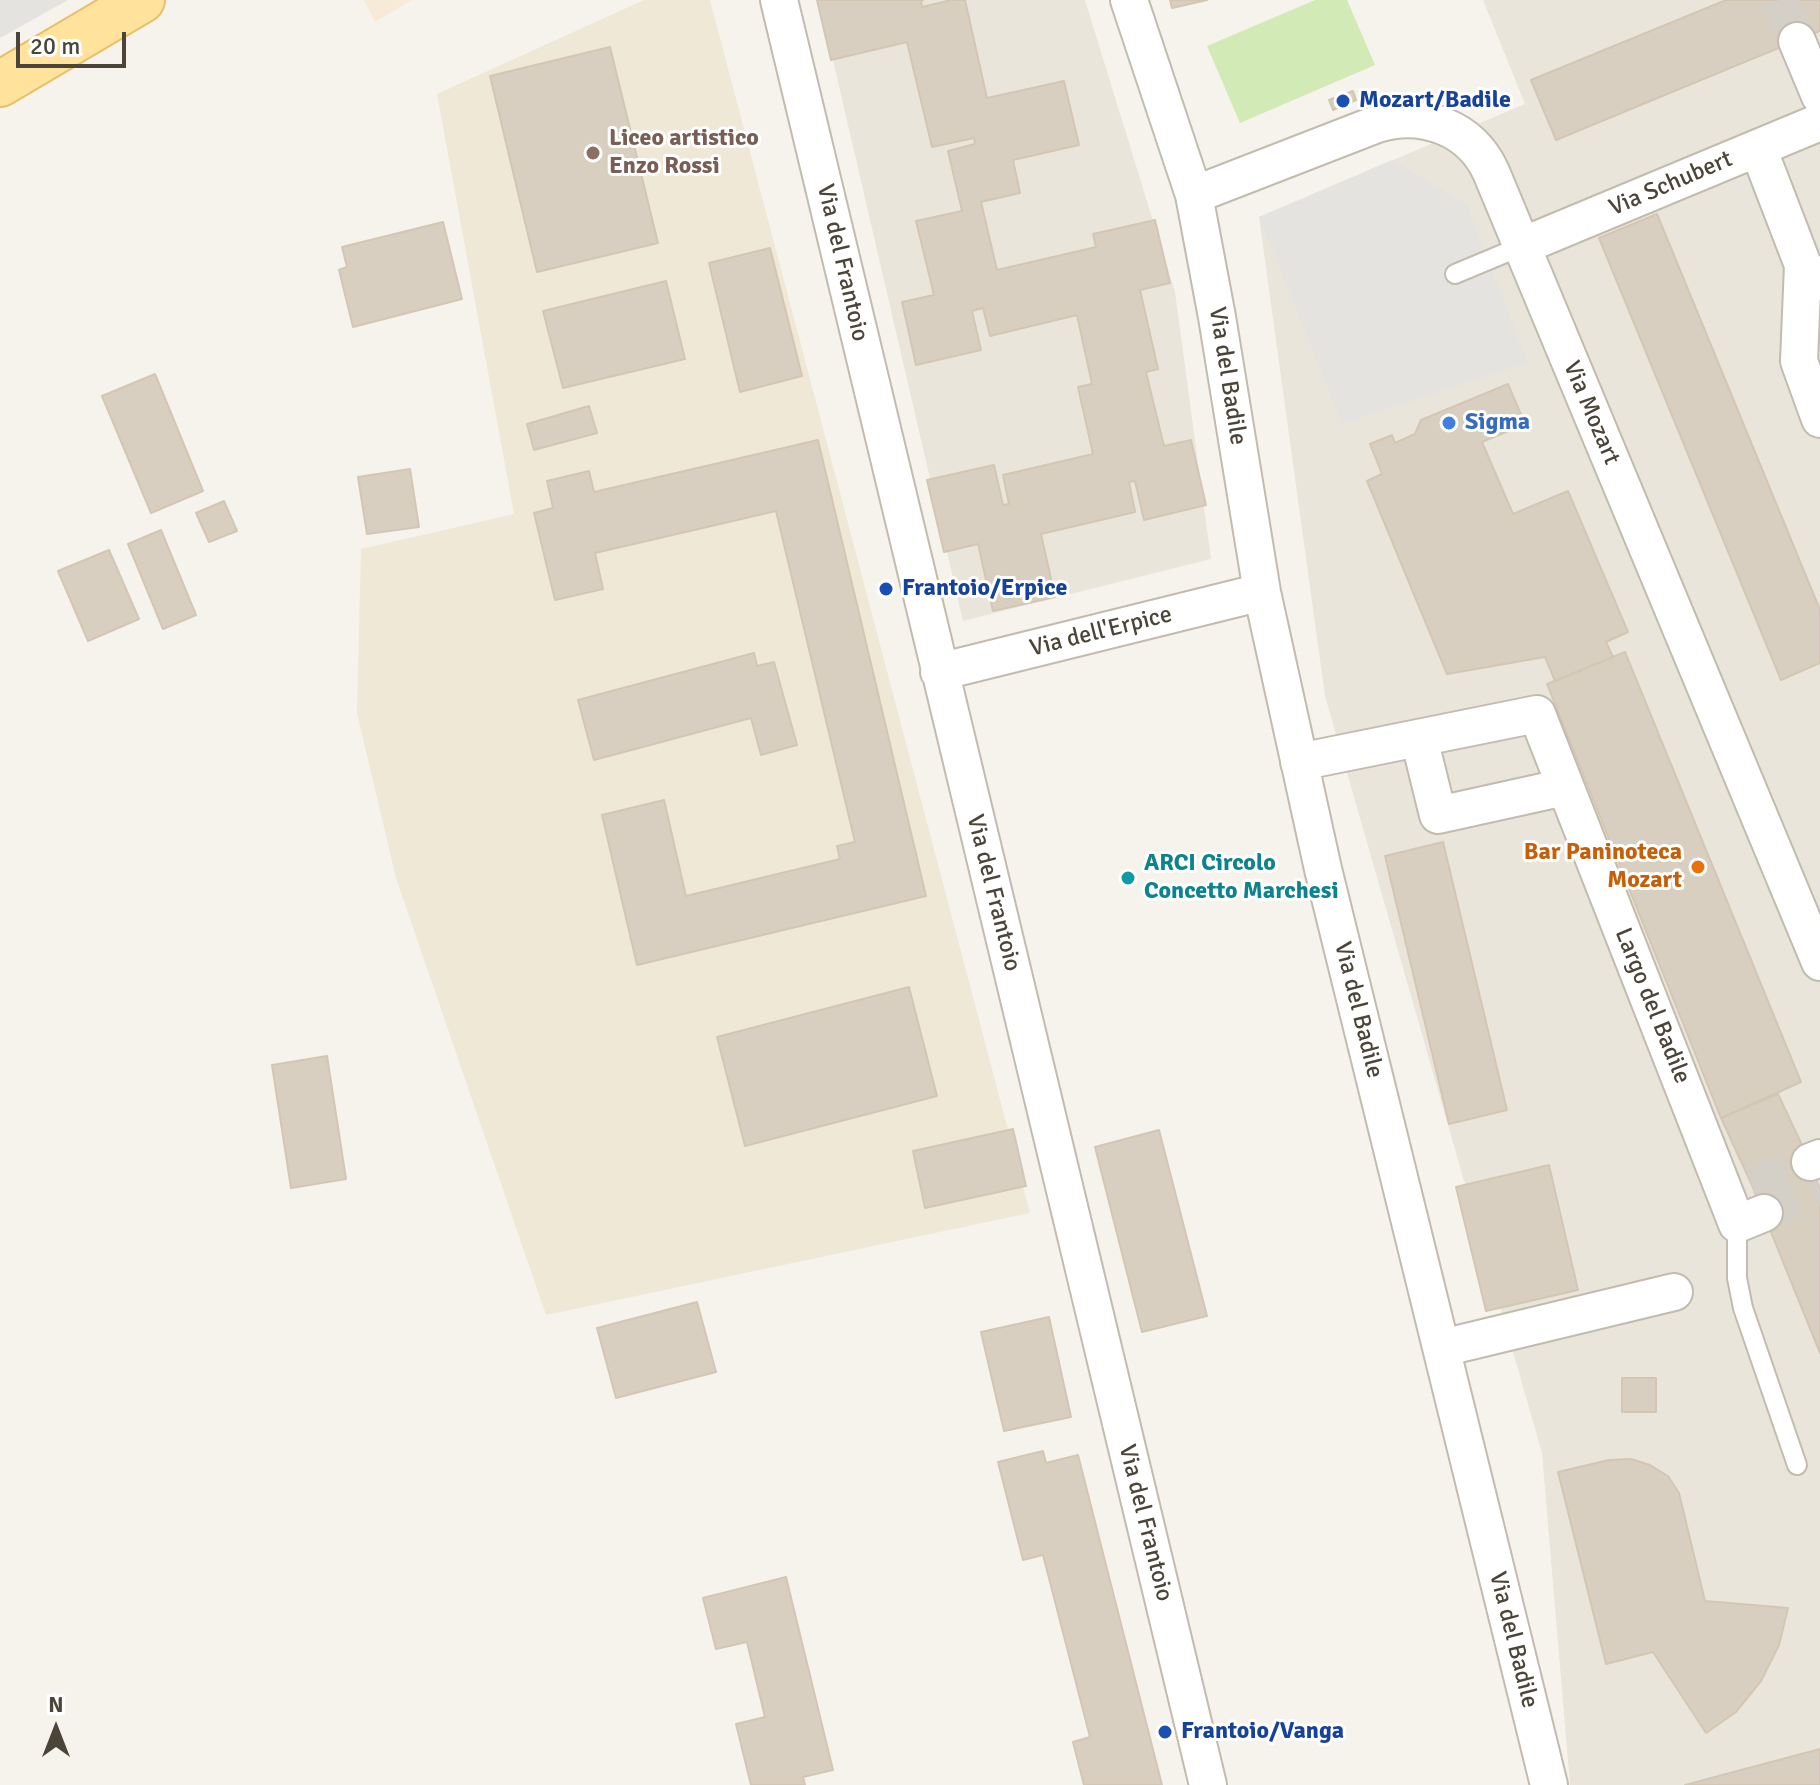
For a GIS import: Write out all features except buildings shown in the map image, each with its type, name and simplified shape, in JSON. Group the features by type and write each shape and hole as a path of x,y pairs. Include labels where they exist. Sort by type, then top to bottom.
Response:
{"main road":[{"path":"9,78 142,0"}],"street":[{"name":"Via del Frantoio","path":"779,0 1208,1785"},
{"name":"Via del Badile","path":"1129,0 1194,195 1262,592 1299,762 1549,1785"},
{"path":"1811,38 1820,96"},
{"name":"Via Mozart","path":"1194,195 1396,119 1417,119 1454,130 1478,148 1491,172 1819,957"},
{"name":"Via Schubert","path":"1522,246 1820,122"},
{"path":"1758,148 1811,274 1799,361 1820,419"},
{"name":"Via dell'Erpice","path":"939,672 1262,592"},
{"name":"Largo del Badile","path":"1299,762 1537,714 1565,787 1745,1205"},
{"path":"1419,738 1438,815 1565,787"},
{"path":"1442,1348 1674,1292"}],"lane":[{"path":"1455,274 1522,246"},
{"path":"1745,1205 1737,1278 1743,1308 1797,1465"}],"shaded area":[{"path":"0,0 68,0 0,38"},
{"path":"364,0 412,0 375,22"},
{"path":"644,0 710,0 1030,1213 546,1315 396,878 357,713 361,549 514,514 437,94"},
{"path":"819,0 1085,0 1175,292 1211,559 963,621"},
{"path":"1483,0 1820,0 1820,1785 1570,1785 1542,1453 1325,696 1259,217 1525,104"},
{"path":"1392,160 1466,203 1528,363 1342,424 1259,217"}],"green space":[{"path":"1315,0 1347,0 1375,65 1240,123 1207,46"}],"tunnel":[{"path":"1779,0 1797,41"},
{"path":"1752,1185 1810,1162"},
{"path":"1764,1213 1820,1190"}],"place":[{"name":"Mozart/Badile","path":"1343,101"},
{"name":"Liceo artistico Enzo Rossi","path":"593,153"},
{"name":"Sigma","path":"1449,423"},
{"name":"Frantoio/Erpice","path":"886,589"},
{"name":"Bar Paninoteca Mozart","path":"1698,867"},
{"name":"ARCI Circolo Concetto Marchesi","path":"1128,878"},
{"name":"Frantoio/Vanga","path":"1165,1732"}]}
